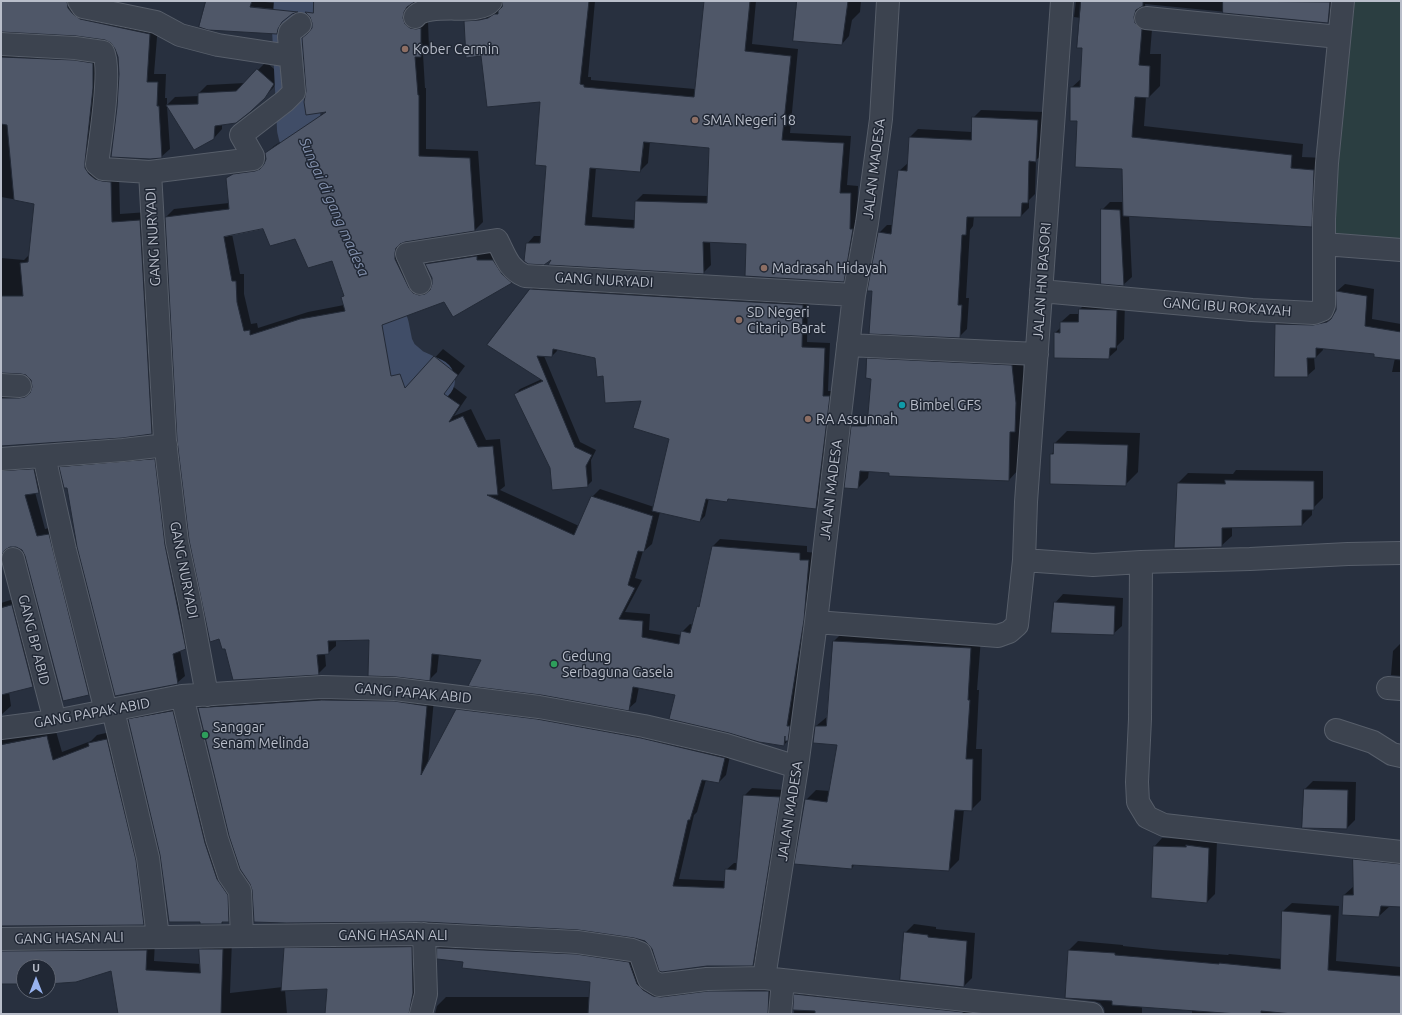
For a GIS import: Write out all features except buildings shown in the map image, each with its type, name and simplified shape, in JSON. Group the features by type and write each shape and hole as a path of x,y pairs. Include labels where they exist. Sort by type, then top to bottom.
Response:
{"street":[{"path":"79,1 82,7 156,22 180,36 218,45 290,56"},
{"path":"415,17 421,12 435,9 475,8 488,4 491,1"},
{"name":"JALAN MADESA","path":"780,1014 773,979 854,295 867,223 880,119 888,1"},
{"name":"JALAN HN BASORI","path":"816,622 998,636 1009,632 1017,625 1024,560 1026,502 1062,1"},
{"name":"GANG IBU ROKAYAH","path":"1041,291 1252,310 1319,312 1322,310 1324,305 1324,219 1327,163 1343,1"},
{"path":"1146,18 1339,37"},
{"path":"150,172 253,159 253,156 241,135 285,101 294,92 289,37 295,28"},
{"name":"GANG NURYADI","path":"1,44 75,48 103,52 107,59 105,95 97,164 103,169 150,172 166,445 177,542 207,695"},
{"name":"GANG NURYADI","path":"420,283 408,254 498,240 511,268 524,276 854,295"},
{"path":"1324,244 1401,250"},
{"path":"848,345 1037,354"},
{"path":"1,459 123,450 166,445"},
{"path":"44,456 65,550 110,710 148,858 158,937"},
{"path":"1024,560 1093,565 1401,553"},
{"name":"GANG BP ABID","path":"13,559 55,721"},
{"path":"1141,562 1140,719 1137,782 1138,802 1146,817 1164,825 1401,852"},
{"name":"GANG PAPAK ABID","path":"1,728 55,721 182,696 322,687 395,689 539,707 644,726 726,745 797,767"},
{"path":"182,696 217,839 229,875 240,891 242,936"},
{"path":"1336,730 1373,742 1392,754 1401,756"},
{"path":"421,1014 426,994 424,934"},
{"name":"GANG HASAN ALI","path":"1,938 424,934 577,942 632,950 640,953 649,979 659,985 707,979 773,979"},
{"path":"773,979 1092,1014"}],"shaded area":[{"path":"1345,1 1401,1 1401,242 1325,236"}],"waterway":[{"name":"Sungai di gang madesa","path":"296,1 294,29 299,129 306,151 324,186"},
{"name":"Sungai di gang madesa","path":"378,305 387,326 391,346 397,358 411,370 433,380"}],"place":[{"name":"Kober Cermin","path":"405,49"},
{"name":"SMA Negeri 18","path":"695,120"},
{"name":"Madrasah Hidayah","path":"764,268"},
{"name":"SD Negeri Citarip Barat","path":"739,320"},
{"name":"Bimbel GFS","path":"902,405"},
{"name":"RA Assunnah","path":"808,419"},
{"name":"Gedung Serbaguna Gasela","path":"554,664"},
{"name":"Sanggar Senam Melinda","path":"205,735"}]}
